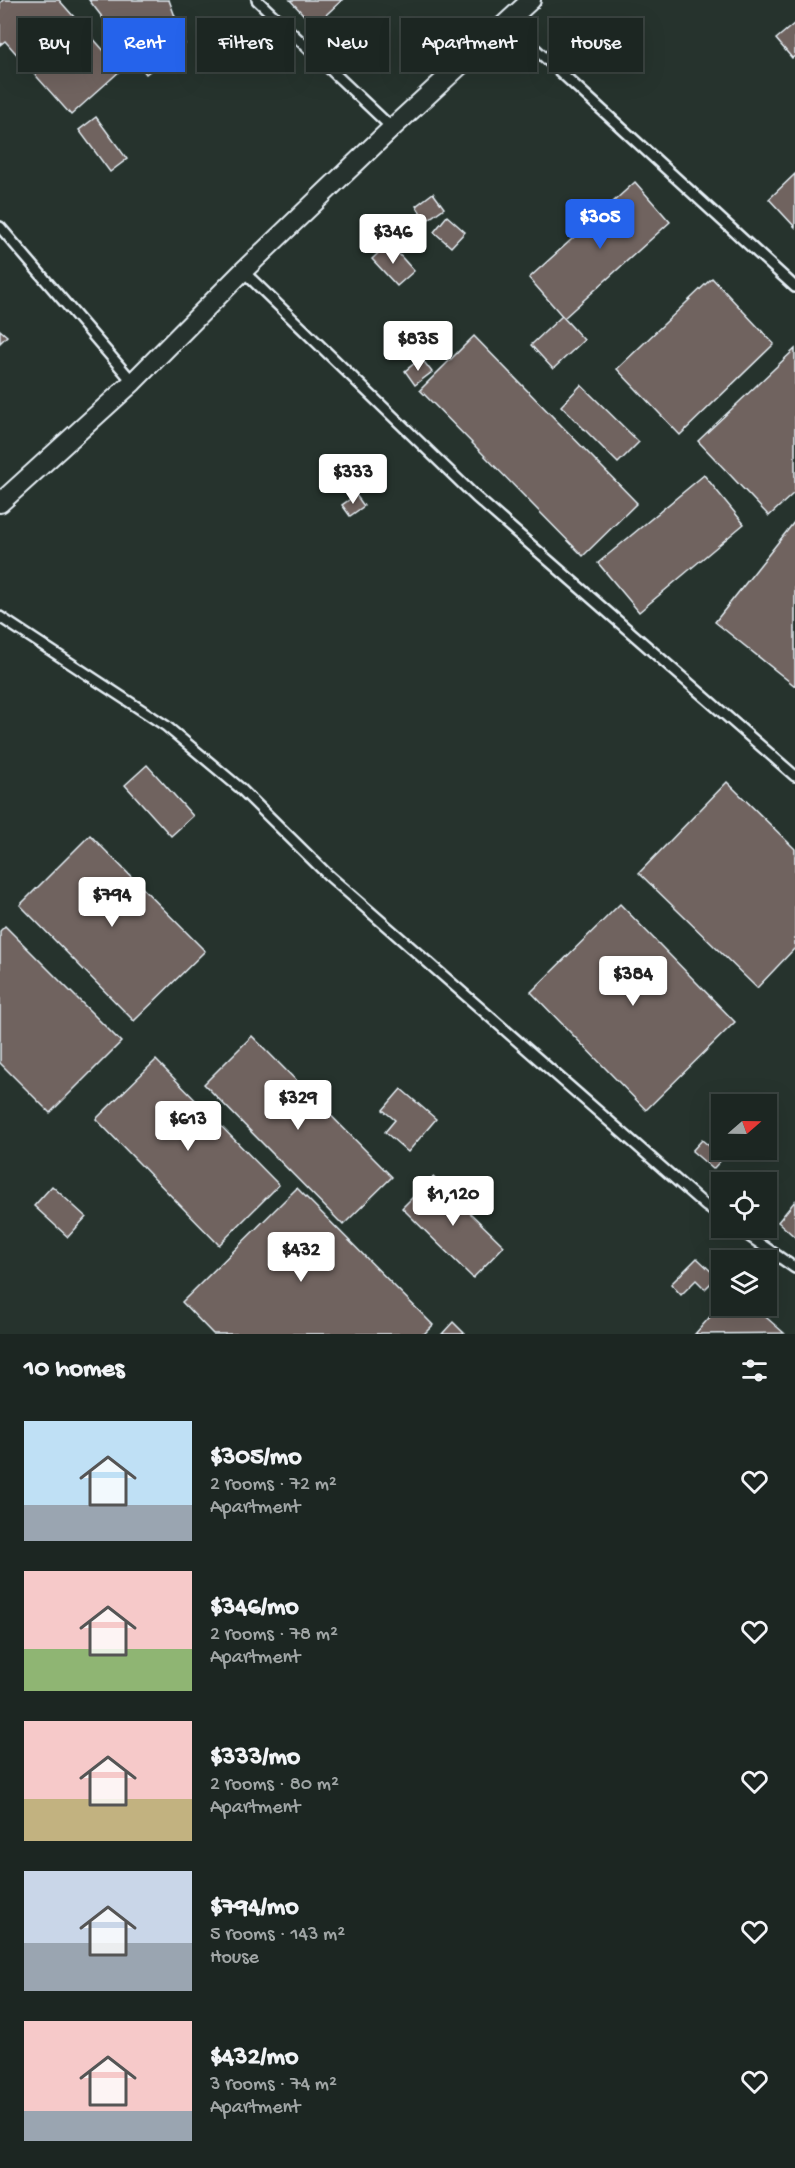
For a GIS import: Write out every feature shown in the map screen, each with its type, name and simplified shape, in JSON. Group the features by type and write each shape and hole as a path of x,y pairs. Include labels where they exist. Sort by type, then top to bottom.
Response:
{"street":[{"path":"512,18 531,0"},
{"path":"0,503 133,382 243,271 453,72"}],"lane":[{"path":"257,0 392,128"},
{"path":"537,50 795,287"},
{"path":"0,227 133,382"},
{"path":"243,271 476,497 795,776"},
{"path":"0,617 166,726 240,788 327,874 711,1209"},
{"path":"752,1238 795,1268"}],"building":[{"path":"3,0 59,0 75,18 18,18 18,56 5,41 0,45 0,3"},
{"path":"89,0 169,0 176,18 103,18"},
{"path":"290,0 342,0 323,18 307,18"},
{"path":"795,23 795,56 792,58 776,39"},
{"path":"91,36 103,50 103,72 119,72 71,115 33,72 91,72"},
{"path":"96,117 127,159 110,172 79,130"},
{"path":"795,174 795,227 769,199"},
{"path":"635,182 670,222 564,318 529,278"},
{"path":"433,193 444,208 426,221 416,206"},
{"path":"447,216 465,232 451,247 434,232"},
{"path":"389,243 414,271 397,286 372,259"},
{"path":"712,278 774,344 680,435 617,369"},
{"path":"562,316 584,340 553,369 531,345"},
{"path":"0,330 7,336 0,343"},
{"path":"474,336 637,503 583,556 420,390"},
{"path":"795,349 795,492 769,516 698,441"},
{"path":"421,358 432,372 415,385 405,371"},
{"path":"581,385 639,442 618,463 561,406"},
{"path":"704,475 744,524 639,612 598,563"},
{"path":"356,495 364,506 350,516 342,505"},
{"path":"795,521 795,686 715,622"},
{"path":"147,765 193,816 171,836 125,785"},
{"path":"727,782 795,849 795,948 757,988 639,873"},
{"path":"90,835 205,951 134,1021 20,905"},
{"path":"620,904 735,1022 646,1110 531,992"},
{"path":"5,926 121,1042 50,1113 0,1063 0,931"},
{"path":"252,1036 392,1177 343,1225 204,1084"},
{"path":"156,1060 279,1185 219,1245 96,1119"},
{"path":"401,1089 436,1119 408,1152 385,1132 395,1120 383,1110"},
{"path":"702,1140 711,1148 711,1160 721,1160 713,1169 692,1151"},
{"path":"433,1177 504,1246 473,1278 402,1208"},
{"path":"52,1186 86,1217 68,1237 34,1206"},
{"path":"297,1188 433,1325 424,1334 213,1334 182,1302"},
{"path":"795,1201 795,1237 778,1222"},
{"path":"697,1258 711,1271 711,1283 705,1289 696,1280 681,1295 671,1284"},
{"path":"711,1316 765,1316 784,1333 695,1334"},
{"path":"453,1322 465,1334 442,1334"}]}
